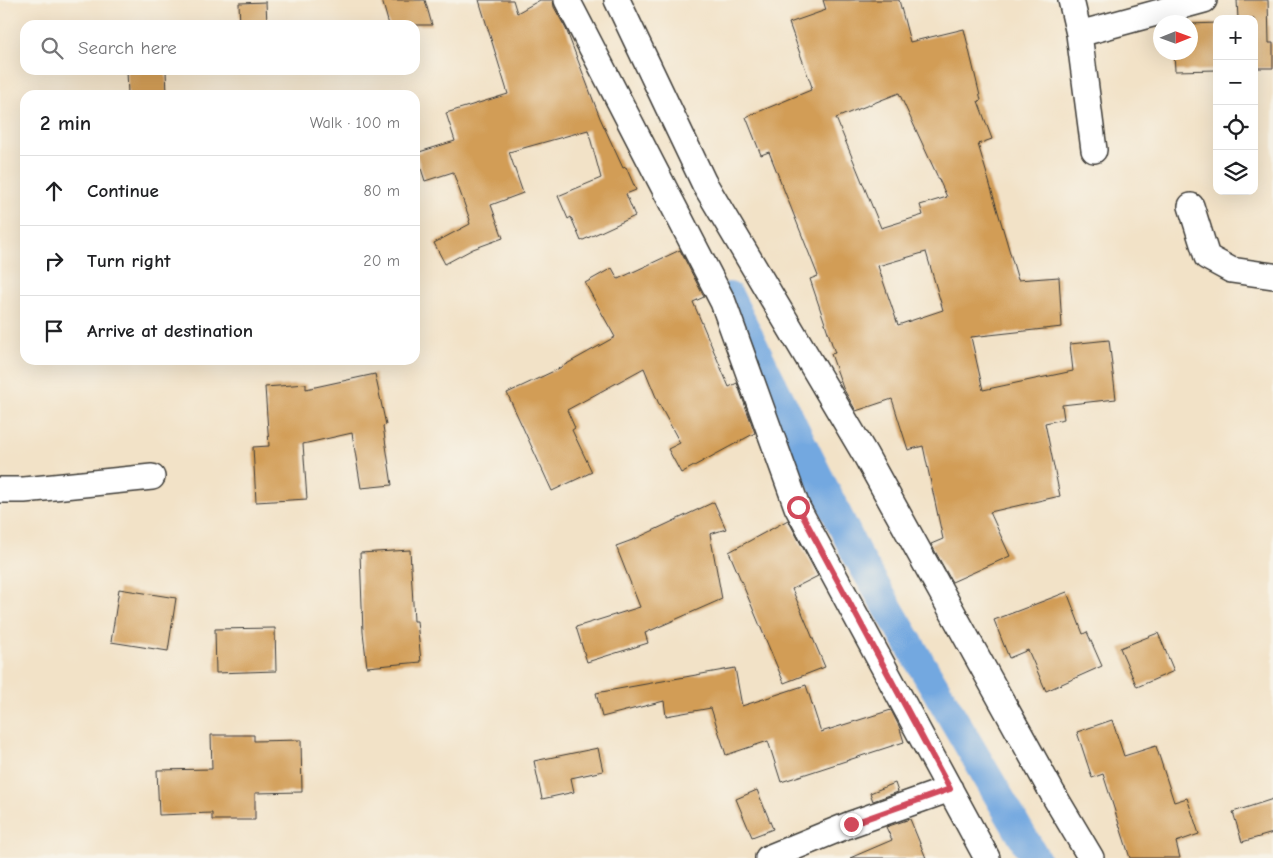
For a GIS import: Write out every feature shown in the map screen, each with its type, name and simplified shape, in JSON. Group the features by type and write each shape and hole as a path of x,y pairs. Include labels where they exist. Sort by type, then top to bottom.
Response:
{"street":[{"path":"567,0 723,302 798,507 987,858"},
{"path":"617,0 704,183 866,456 1053,794 1091,858"},
{"path":"1071,0 1079,34 1094,150"},
{"path":"1079,34 1204,0"},
{"path":"1190,206 1207,257 1230,270 1273,276"},
{"path":"0,490 24,490 152,477"},
{"path":"768,858 851,824 950,789"}],"building":[{"path":"382,0 425,0 432,25 420,25 420,20 388,20"},
{"path":"479,0 513,0 517,13 540,0 553,0 554,7 566,29 600,118 623,168 626,167 636,190 626,194 635,216 581,241 571,217 568,219 558,196 601,178 588,130 509,152 523,193 491,205 503,238 473,249 445,264 434,243 470,224 470,220 453,172 425,181 420,165 420,152 455,141 446,113 508,94"},
{"path":"823,0 899,0 910,42 964,29 981,100 978,101 992,139 978,144 1018,280 1059,277 1062,327 971,337 983,390 1073,371 1070,344 1109,340 1116,399 1062,405 1064,419 1045,423 1060,496 990,512 1010,556 952,582 931,544 943,539 923,446 908,450 892,399 856,411 843,388 831,354 835,353 810,279 818,276 769,152 761,155 746,117 811,90 810,88 812,87 789,23 826,10","holes":["899,93 947,197 920,205 923,215 881,228 836,118","926,252 943,310 898,325 878,266"]},
{"path":"1237,0 1268,0 1269,43 1273,43 1273,68 1258,68 1258,15 1238,15"},
{"path":"266,2 267,20 240,20 239,3"},
{"path":"1213,23 1213,70 1175,71 1174,60 1198,60 1198,24"},
{"path":"127,75 166,75 167,90 128,90"},
{"path":"680,250 704,297 693,302 729,387 737,383 755,433 681,473 668,449 680,443 658,402 644,368 567,410 575,428 572,430 592,472 552,491 507,393 554,371 615,337 585,283 612,268 618,279"},
{"path":"375,374 386,425 383,426 392,485 361,488 352,433 303,444 307,499 256,502 253,447 269,446 265,387 306,384 306,389"},
{"path":"714,502 726,529 710,534 722,599 645,633 648,643 587,662 576,627 640,607 616,546"},
{"path":"788,520 818,576 792,589 825,667 784,683 729,552"},
{"path":"410,550 414,621 417,621 421,662 367,667 363,632 360,553"},
{"path":"119,589 176,598 168,651 111,642"},
{"path":"1067,592 1083,634 1087,632 1102,666 1046,691 1028,650 1009,658 994,620"},
{"path":"275,628 276,671 216,673 215,629"},
{"path":"1158,633 1174,671 1137,687 1120,648"},
{"path":"735,668 742,706 806,685 821,732 891,710 904,742 781,782 768,741 726,755 711,708 666,716 664,701 602,717 596,693"},
{"path":"1112,720 1124,756 1156,746 1174,802 1187,798 1199,834 1176,842 1180,858 1130,858 1103,774 1092,778 1077,732"},
{"path":"211,735 254,735 254,741 301,740 302,792 255,793 255,820 212,820 212,813 159,815 157,770 212,769"},
{"path":"598,748 603,771 571,778 574,792 542,799 534,761"},
{"path":"895,783 898,792 873,801 870,793"},
{"path":"757,790 773,829 752,837 736,799"},
{"path":"1273,799 1273,833 1242,842 1233,812"},
{"path":"910,819 926,858 850,858 892,840 886,827"}],"waterway":[{"path":"729,297 857,555 1035,858"}],"route":[{"path":"798,507 950,789 851,824"}]}
